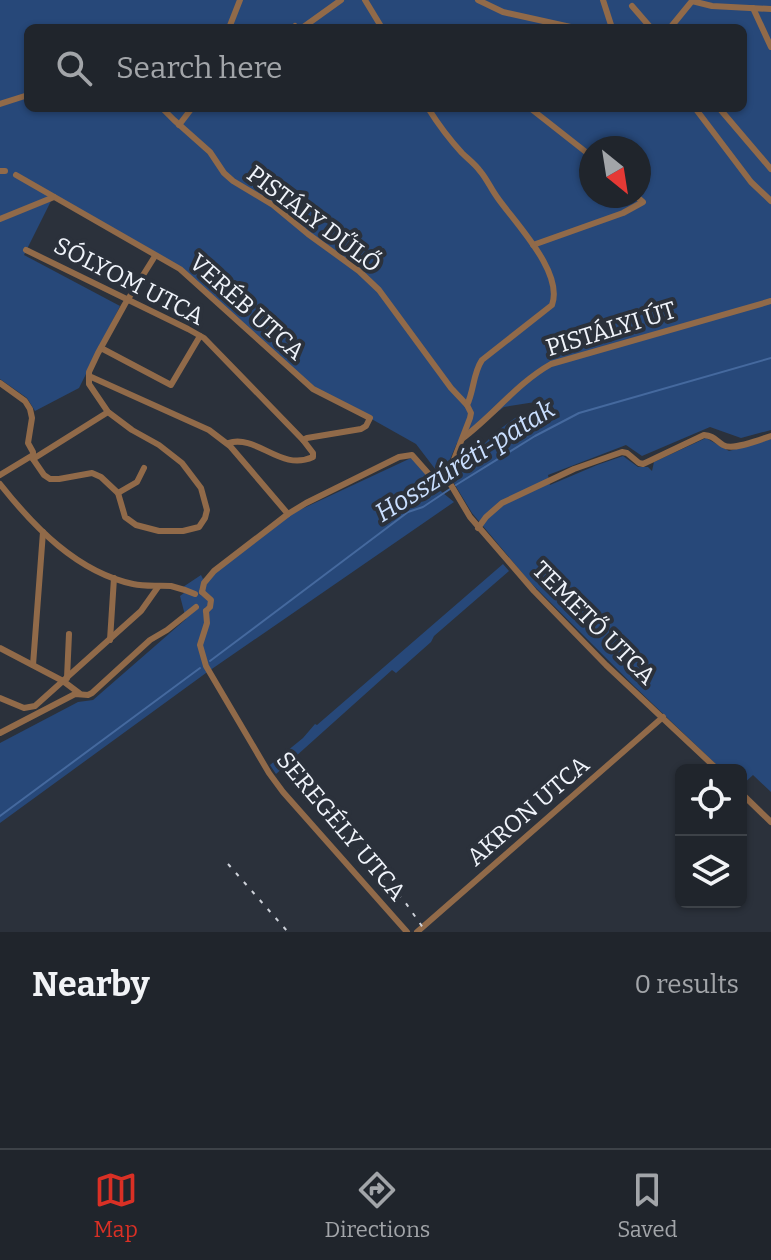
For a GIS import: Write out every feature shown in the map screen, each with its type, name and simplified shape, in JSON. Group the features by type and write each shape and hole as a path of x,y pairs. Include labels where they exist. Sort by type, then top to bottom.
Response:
{"street":[{"path":"231,24 240,0"},
{"path":"303,24 341,0"},
{"path":"365,0 380,24"},
{"path":"478,0 503,12 557,24"},
{"path":"603,0 611,24"},
{"path":"673,24 692,0 712,6 771,9"},
{"path":"632,6 648,24"},
{"path":"753,8 771,47"},
{"path":"0,104 24,96"},
{"name":"PISTÁLY DŰLŐ","path":"166,112 210,152 233,181 273,205 366,277 467,405"},
{"path":"179,125 189,112"},
{"path":"0,648 65,680 79,693 88,695 150,640 179,622 214,571 306,503 403,455 412,455 438,483 449,482 470,418 467,405 478,365 552,305 555,295 552,278 524,231 481,172 462,153 431,112"},
{"path":"535,112 579,147"},
{"path":"698,112 751,182 771,201"},
{"path":"722,112 771,169"},
{"name":"VERÉB UTCA","path":"16,175 180,269 313,389 370,418 361,429 303,440"},
{"path":"0,219 54,197"},
{"path":"533,245 632,208"},
{"name":"SÓLYOM UTCA","path":"26,250 200,336 303,440"},
{"path":"0,383 25,401 30,409 32,418 28,443 44,475 50,479 92,473 101,477 118,493 125,517 136,525 159,531 199,527 207,510 201,488 182,463 108,412 91,391 88,376 155,256"},
{"name":"PISTÁLYI ÚT","path":"463,438 520,385 559,360 771,301"},
{"path":"101,348 171,385 200,336"},
{"path":"88,376 209,430 228,443 288,514"},
{"path":"0,475 108,412"},
{"path":"470,418 479,424"},
{"path":"478,528 489,514 507,501 574,469 619,453 627,453 641,464 704,435 729,447 771,436"},
{"path":"228,443 248,443 276,457 305,461 313,457 313,453 303,440"},
{"path":"118,493 137,482 144,468"},
{"name":"TEMETŐ UTCA","path":"449,482 478,528 534,591 606,665 712,764"},
{"path":"0,484 43,532 84,564 134,585 178,588 197,598 200,610 206,611"},
{"path":"33,665 43,532"},
{"path":"110,640 114,578"},
{"path":"0,698 24,708 32,707 141,611 158,587"},
{"name":"SEREGÉLY UTCA","path":"197,598 211,600 200,645 206,666 269,773 407,932"},
{"path":"51,707 65,680 69,634"},
{"path":"0,733 79,693"},
{"name":"AKRON UTCA","path":"417,932 663,717"},
{"path":"747,799 771,822"}],"shaded area":[{"path":"0,0 771,0 771,430 741,438 710,427 642,456 626,445 548,475 550,485 623,456 638,467 648,467 652,471 654,462 706,438 729,451 771,439 771,792 753,775 747,780 747,764 716,764 634,686 529,581 472,513 452,480 452,476 496,432 522,413 538,427 560,417 548,400 504,407 457,443 442,478 416,444 312,390 192,278 54,195 24,255 120,306 79,388 35,411 27,398 0,379"},
{"path":"411,458 454,502 206,673 0,823 0,743 78,702 93,700 186,619 180,596 188,590 183,587 201,575 203,579 291,514"},
{"path":"503,564 509,571 396,673 392,670 276,774 270,765"}],"waterway":[{"name":"Hosszúréti-patak","path":"456,485 579,413 771,358"},
{"name":"Hosszúréti-patak","path":"210,661 408,512 423,507 450,489"},
{"name":"Hosszúréti-patak","path":"0,816 200,668"}],"railway":[{"path":"301,788 405,902 426,932"},
{"path":"228,864 288,932"}]}
